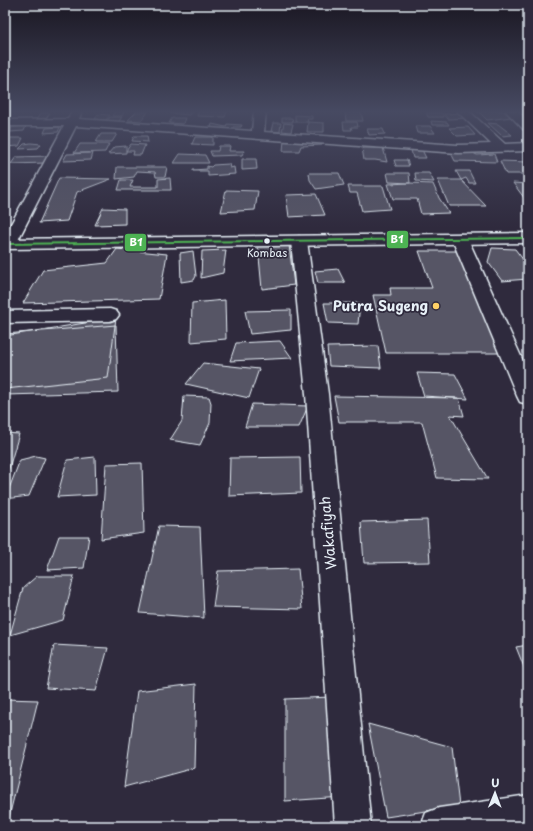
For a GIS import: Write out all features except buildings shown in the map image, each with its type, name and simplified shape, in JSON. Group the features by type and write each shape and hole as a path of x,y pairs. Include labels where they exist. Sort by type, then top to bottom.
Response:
{"street":[{"path":"56,150 6,244 528,238"},
{"path":"460,239 528,396"},
{"name":"Wakafiyah","path":"299,241 317,394 353,826"},
{"path":"5,317 110,315"},
{"path":"439,826 528,813"}],"transit line":[{"name":"B1","path":"5,244 528,238"}],"place":[{"name":"Kombas","path":"267,241"},
{"name":"Putra Sugeng","path":"436,306"}]}
